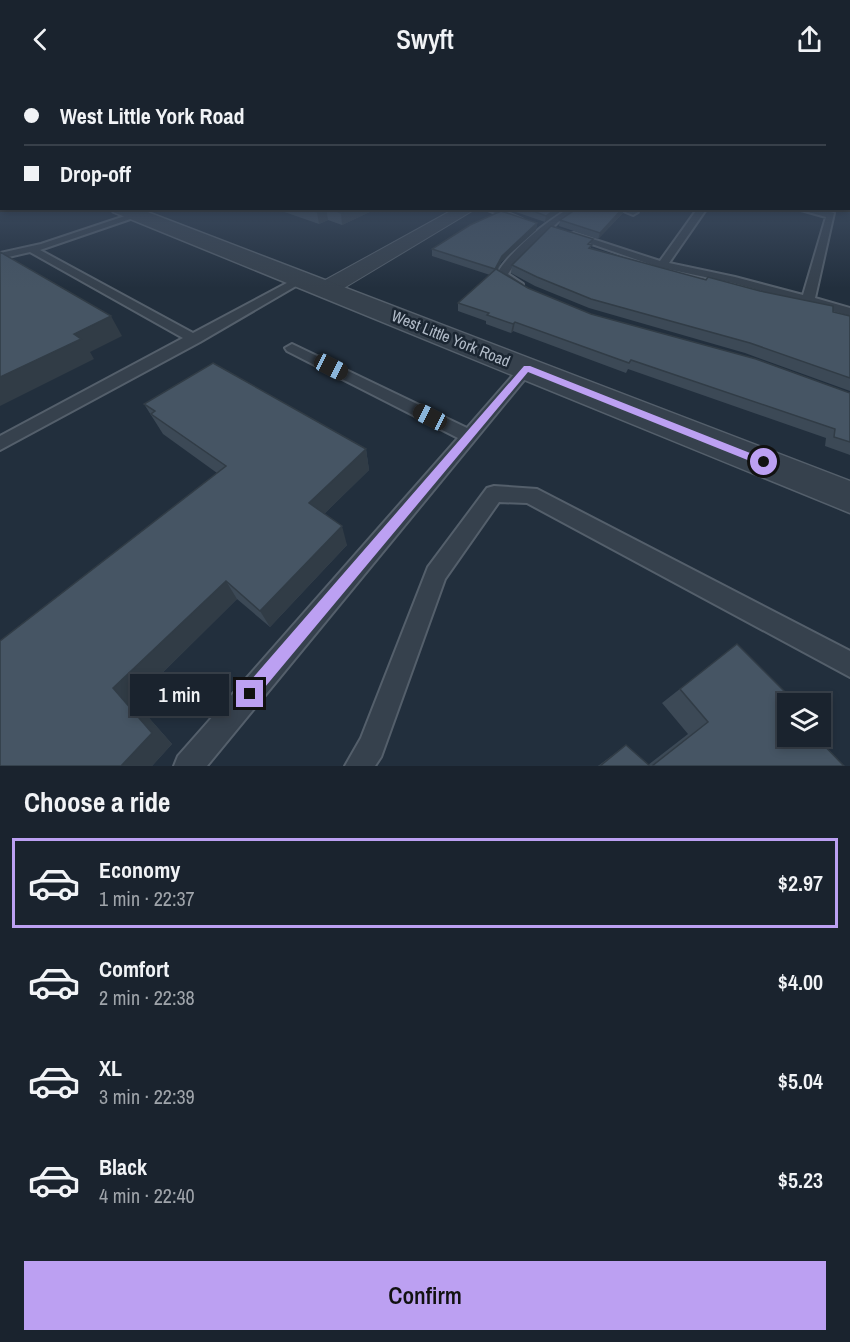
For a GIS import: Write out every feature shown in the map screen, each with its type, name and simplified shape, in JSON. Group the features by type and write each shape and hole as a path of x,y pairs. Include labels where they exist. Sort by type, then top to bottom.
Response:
{"street":[{"name":"West Little York Road","path":"159,224 850,497"},
{"path":"314,284 436,224"}],"lane":[{"path":"0,256 31,249 96,224"},
{"path":"536,224 662,265 735,280 850,312"},
{"path":"532,292 502,275 507,266 551,224"},
{"path":"662,265 691,224"},
{"path":"808,300 829,224"},
{"path":"31,249 195,339"},
{"path":"0,444 195,339 314,284"},
{"path":"292,348 469,436"},
{"path":"188,766 527,368"},
{"path":"359,766 371,747 436,574 494,494 530,495 850,664"}],"building":[{"path":"536,224 502,256 495,269 432,249 470,225"},
{"path":"573,224 608,224 600,233"},
{"path":"551,226 593,239 588,244 592,245 589,248 706,280 708,277 760,291 833,306 833,312 850,316 850,378 750,343 591,299 512,265"},
{"path":"0,252 111,316 74,334 81,339 0,377"},
{"path":"496,269 528,288 591,314 756,359 850,393 850,442 834,437 835,429 631,360 629,363 458,303"},
{"path":"213,363 366,449 309,503 342,526 260,611 226,581 113,688 152,733 121,766 0,766 0,641 226,466 151,414 155,411 144,404"},
{"path":"737,644 786,693 777,693 777,747 826,747 844,766 652,766 708,722 680,689"},
{"path":"626,745 650,766 600,766"}],"route":[{"path":"250,694 527,368 764,462"}]}
